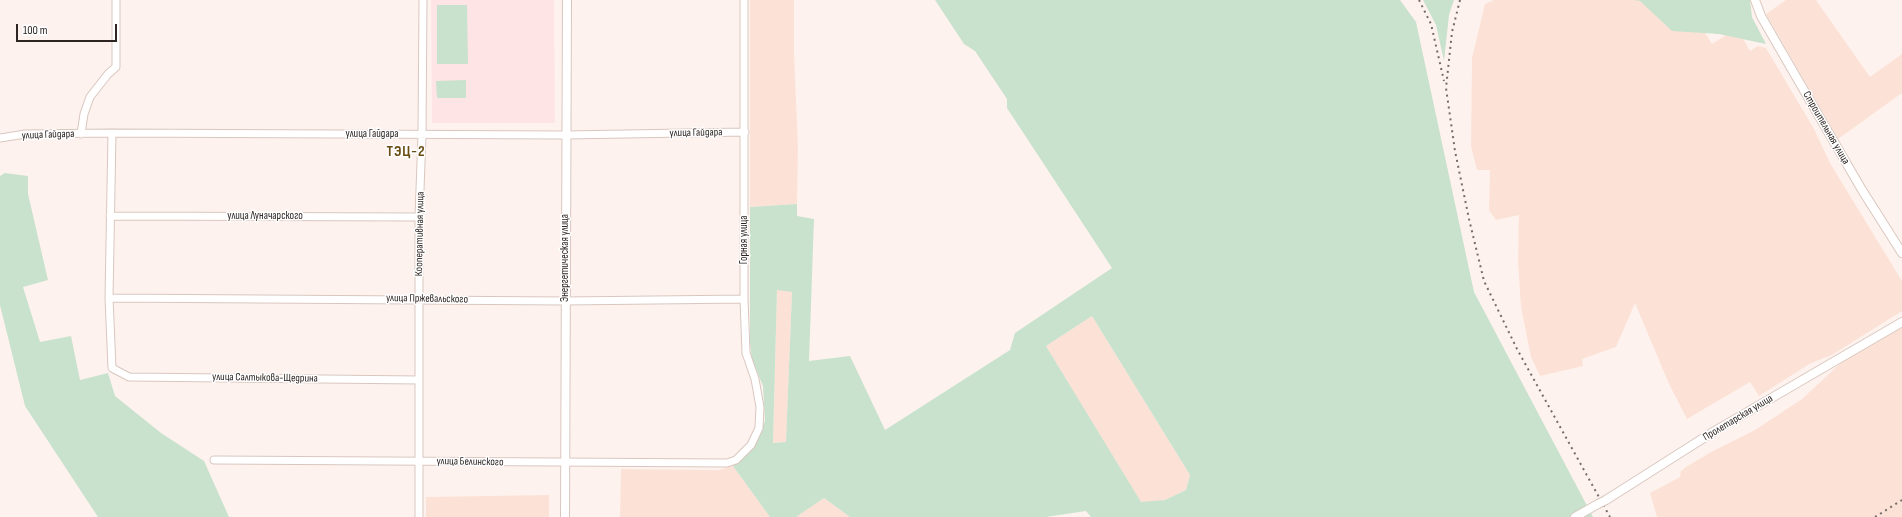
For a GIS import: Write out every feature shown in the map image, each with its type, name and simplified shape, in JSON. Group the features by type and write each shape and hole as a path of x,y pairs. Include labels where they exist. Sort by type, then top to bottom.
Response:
{"street":[{"path":"81,134 84,114 90,97 104,78 116,68 116,0"},
{"name":"Кооперативная улица","path":"419,517 419,217 422,135 423,0"},
{"name":"Энергетическая улица","path":"565,517 565,135 567,0"},
{"name":"Горная улица","path":"727,463 736,460 751,445 759,428 760,407 755,379 746,353 744,299 744,0"},
{"name":"Строительная улица","path":"1755,0 1761,16 1791,68 1862,190 1902,253"},
{"name":"улица Гайдара","path":"0,138 25,134 112,133 565,135 745,132"},
{"path":"109,298 112,133"},
{"name":"улица Луначарского","path":"110,216 419,217"},
{"name":"улица Пржевальского","path":"109,298 565,301 744,299"},
{"name":"улица Салтыкова-Щедрина","path":"109,298 112,368 130,377 419,380"},
{"name":"Пролетарская улица","path":"1575,517 1606,500 1713,432 1902,322"},
{"name":"улица Белинского","path":"214,460 727,463"}],"shaded area":[{"path":"431,0 554,0 555,123 432,123"},
{"path":"750,0 794,0 794,52 798,148 797,204 750,207"},
{"path":"1494,0 1645,0 1689,7 1712,44 1737,28 1750,51 1758,46 1766,48 1814,129 1830,163 1902,281 1902,311 1832,355 1811,363 1759,396 1750,382 1687,419 1669,384 1635,303 1616,347 1582,359 1583,366 1540,376 1531,357 1521,307 1518,261 1519,215 1496,220 1489,210 1490,170 1477,170 1471,146 1472,58 1485,4"},
{"path":"1786,0 1816,0 1870,77 1902,54 1902,93 1838,139 1766,14"},
{"path":"777,289 792,292 786,442 773,443"},
{"path":"1092,316 1190,475 1186,490 1165,500 1141,503 1046,346"},
{"path":"1902,325 1902,517 1657,517 1650,493 1680,477 1681,471 1686,467 1711,452 1755,430 1802,399 1844,360"},
{"path":"733,466 770,517 620,517 621,469 719,470"},
{"path":"549,495 549,517 426,517 426,497"},
{"path":"824,498 850,517 796,517"}],"green space":[{"path":"935,0 1400,0 1416,22 1474,292 1593,517 1091,517 1086,511 1046,517 850,517 824,498 796,517 770,517 733,466 749,453 765,421 763,386 752,360 750,343 750,207 797,204 797,216 814,219 809,361 850,356 885,430 1010,350 1015,333 1112,268 1007,108 1007,99 975,51 964,44","holes":["777,290 792,292 786,442 773,443","1092,316 1190,475 1186,490 1165,500 1141,502 1046,346"]},
{"path":"1423,0 1454,0 1449,15 1444,61 1436,25"},
{"path":"1634,0 1750,0 1752,17 1766,44 1719,34 1672,31 1640,1"},
{"path":"437,5 467,5 468,64 437,64"},
{"path":"466,80 466,98 437,98 436,81"},
{"path":"5,173 28,176 28,194 48,280 23,287 40,342 71,336 80,380 108,373 115,396 161,433 204,461 229,517 98,517 25,406 0,305 0,176"}],"railway":[{"path":"1419,0 1431,24 1444,81"},
{"path":"1460,0 1452,32 1446,88 1455,151 1484,281 1517,349 1610,517"},
{"path":"1875,517 1902,500"}],"district":[{"name":"ТЭЦ-2","path":"406,152"}]}
